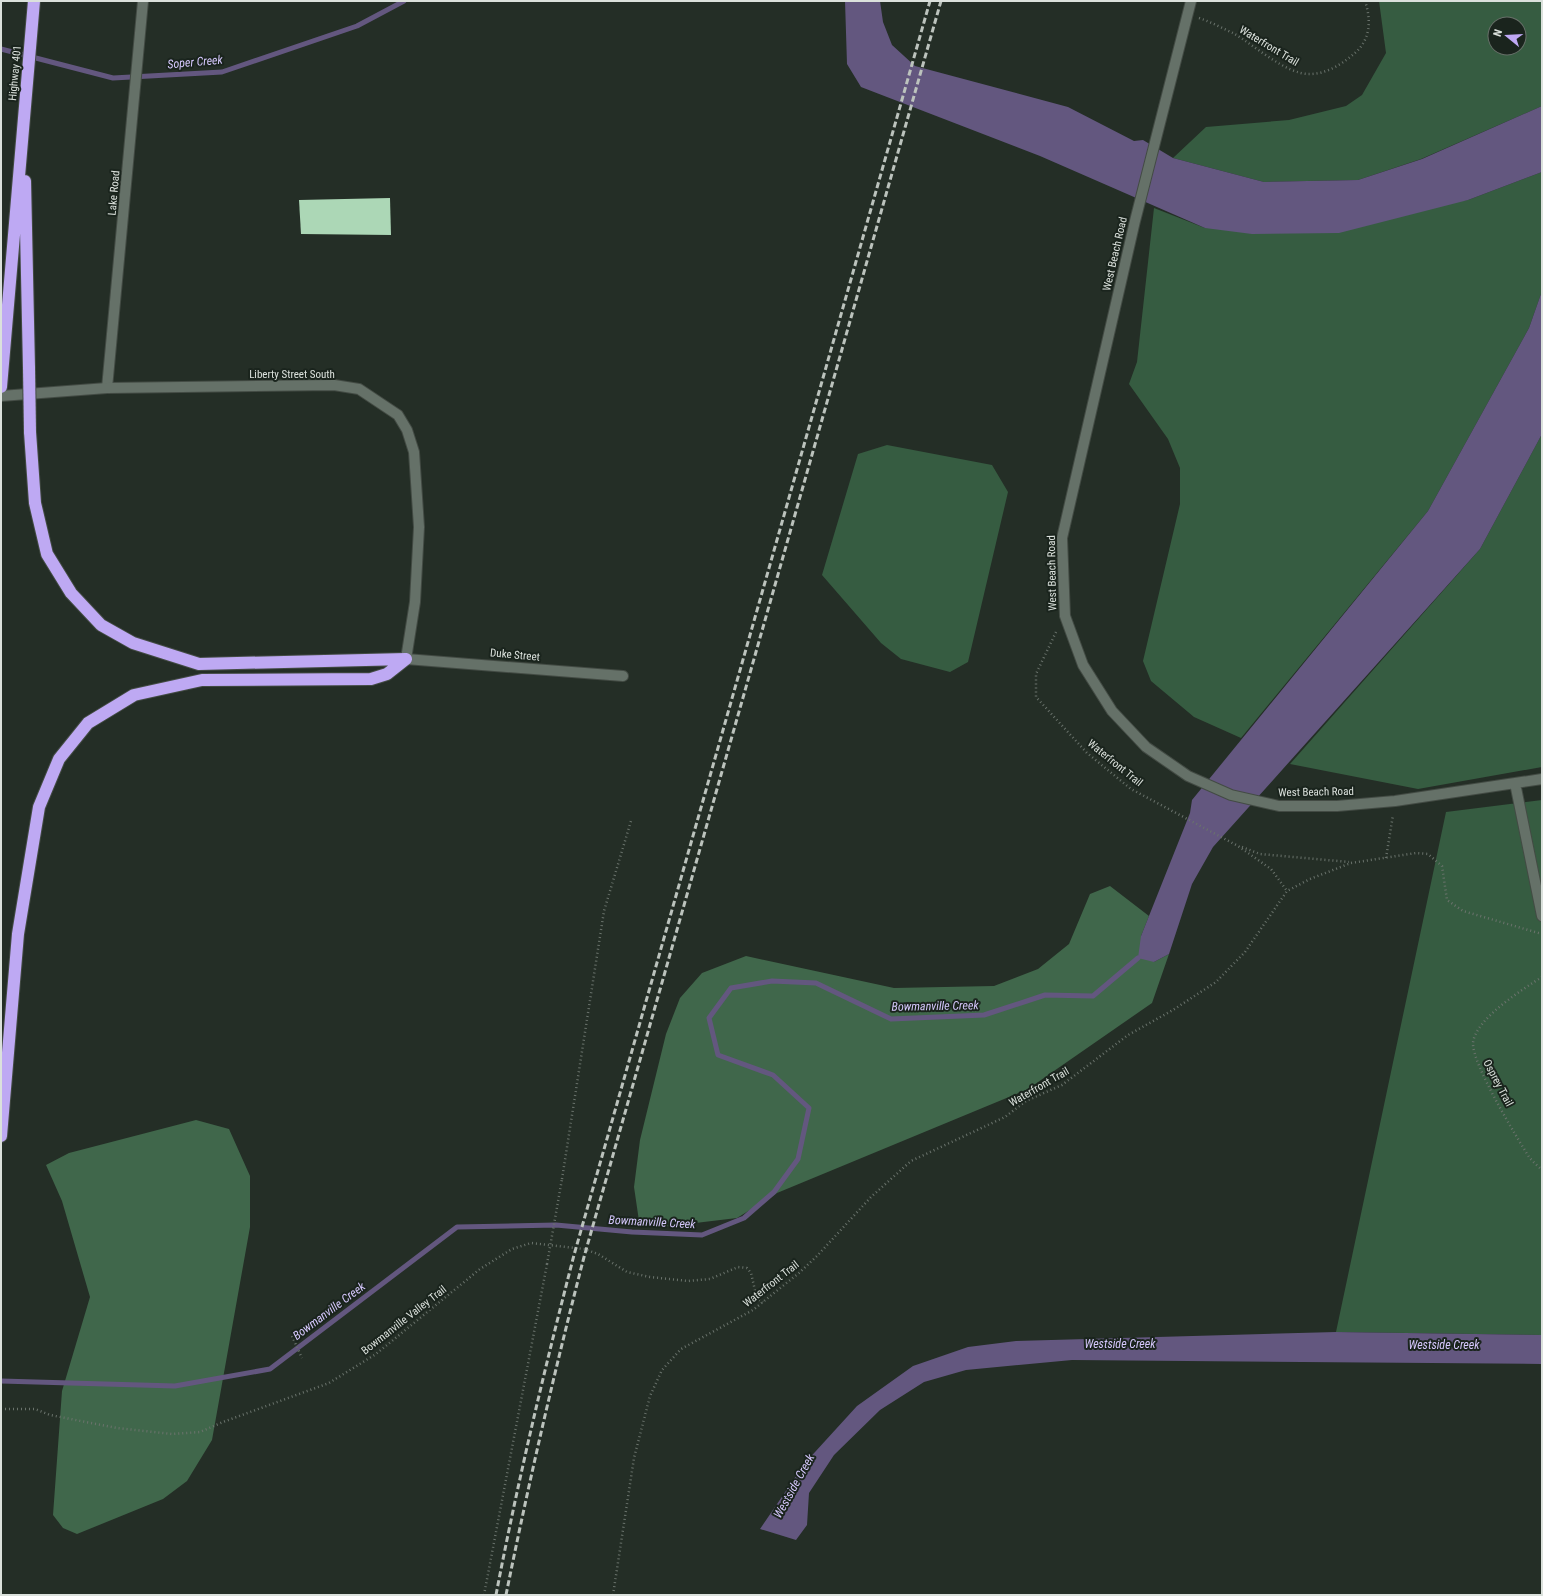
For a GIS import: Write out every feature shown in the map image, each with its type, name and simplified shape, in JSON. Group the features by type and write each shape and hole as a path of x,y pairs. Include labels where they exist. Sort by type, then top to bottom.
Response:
{"highway":[{"name":"Highway 401","path":"1,387 34,1"},
{"path":"24,117 30,432 35,503 46,554 71,593 101,626 133,643 200,664 406,658"},
{"path":"1,1136 18,934 39,807 59,759 88,723 134,695 202,680 371,679 387,674 406,658"}],"street":[{"name":"Lake Road","path":"107,388 143,1"},
{"name":"West Beach Road","path":"1191,1 1135,221 1062,538 1065,616 1083,665 1112,711 1146,747 1188,776 1231,795 1279,806 1336,806 1395,801 1542,779"},
{"name":"Liberty Street South","path":"1,396 107,388 334,385 359,389 398,415 407,430 414,452 419,527 415,602 406,658"},
{"name":"Duke Street","path":"406,658 623,676"},
{"path":"1515,783 1542,916"}],"path":[{"name":"Waterfront Trail","path":"1187,15 1233,33 1292,71 1310,74 1334,68 1348,59 1359,49 1365,40 1370,22 1365,1"},
{"name":"Waterfront Trail","path":"613,1595 634,1458 650,1396 662,1370 681,1349 754,1310 817,1256 871,1197 911,1161 1005,1117 1026,1101 1062,1085 1128,1035 1173,1010 1216,982 1245,952 1288,891 1271,869 1238,846 1131,789 1087,752 1036,697 1036,674 1065,616"},
{"path":"1386,858 1395,801"},
{"path":"484,1595 562,1179 604,911 631,821"},
{"path":"1238,846 1260,854 1351,862 1416,853 1428,854 1442,866 1447,900 1469,912 1542,934"},
{"path":"1288,891 1310,879 1351,862"},
{"name":"Osprey Trail","path":"1542,977 1516,994 1480,1026 1473,1042 1476,1059 1491,1090 1530,1158 1542,1170"},
{"name":"Bowmanville Valley Trail","path":"1,1409 35,1409 50,1415 117,1428 172,1434 200,1432 329,1383 376,1354 480,1269 512,1249 531,1243 584,1249 598,1254 627,1272 658,1278 688,1281 710,1279 738,1267 747,1268 751,1273 757,1299 763,1302"},
{"path":"292,1336 302,1358"}],"green space":[{"path":"1379,1 1542,1 1542,106 1421,159 1358,180 1264,182 1173,158 1206,127 1289,120 1346,106 1362,95 1386,53"},
{"path":"1542,172 1542,291 1529,328 1428,511 1241,738 1194,717 1151,681 1143,661 1180,504 1180,468 1168,439 1129,384 1137,362 1154,208 1205,228 1468,200"},
{"path":"1542,434 1542,767 1418,789 1290,764 1480,549"},
{"path":"887,445 992,465 1008,492 968,662 950,672 901,659 881,643 822,575 858,454"},
{"path":"1542,800 1542,1335 1336,1332 1446,812"},
{"path":"1110,886 1149,916 1141,936 1154,962 1169,954 1152,1003 1028,1089 777,1193 737,1218 662,1227 639,1221 634,1187 640,1140 666,1034 680,998 702,973 746,956 894,988 994,986 1038,969 1069,944 1090,894"},
{"path":"196,1120 229,1129 250,1176 250,1227 212,1440 187,1481 163,1499 77,1534 63,1528 53,1515 62,1391 90,1297 62,1201 46,1165 69,1153"}],"water":[{"path":"845,1 880,1 883,22 892,45 915,66 1068,107 1134,141 1143,140 1173,158 1264,182 1358,180 1422,159 1542,106 1542,172 1468,200 1339,233 1252,234 1205,228 1040,156 861,87 847,64"},
{"path":"1542,291 1542,434 1480,549 1213,847 1192,884 1169,954 1154,962 1138,958 1141,936 1190,813 1192,800 1428,511 1529,328"},
{"name":"Westside Creek","path":"1336,1332 1542,1335 1542,1364 1072,1360 966,1370 924,1382 880,1410 834,1455 809,1493 807,1525 796,1540 760,1529 805,1463 857,1406 913,1366 968,1347 1016,1341"}],"building":[{"path":"390,198 391,235 301,234 299,200"}],"waterway":[{"name":"Soper Creek","path":"1,49 113,78 222,72 357,26 404,1"},
{"name":"Bowmanville Creek","path":"1,1381 175,1386 270,1369 457,1227 556,1225 632,1232 702,1235 744,1218 774,1192 798,1159 809,1108 773,1075 718,1055 709,1018 731,988 772,981 816,983 891,1019 984,1015 1045,995 1093,996 1138,958"}],"railway":[{"path":"496,1595 532,1424 574,1255 930,1"},
{"path":"506,1595 543,1425 584,1257 941,1"}]}
